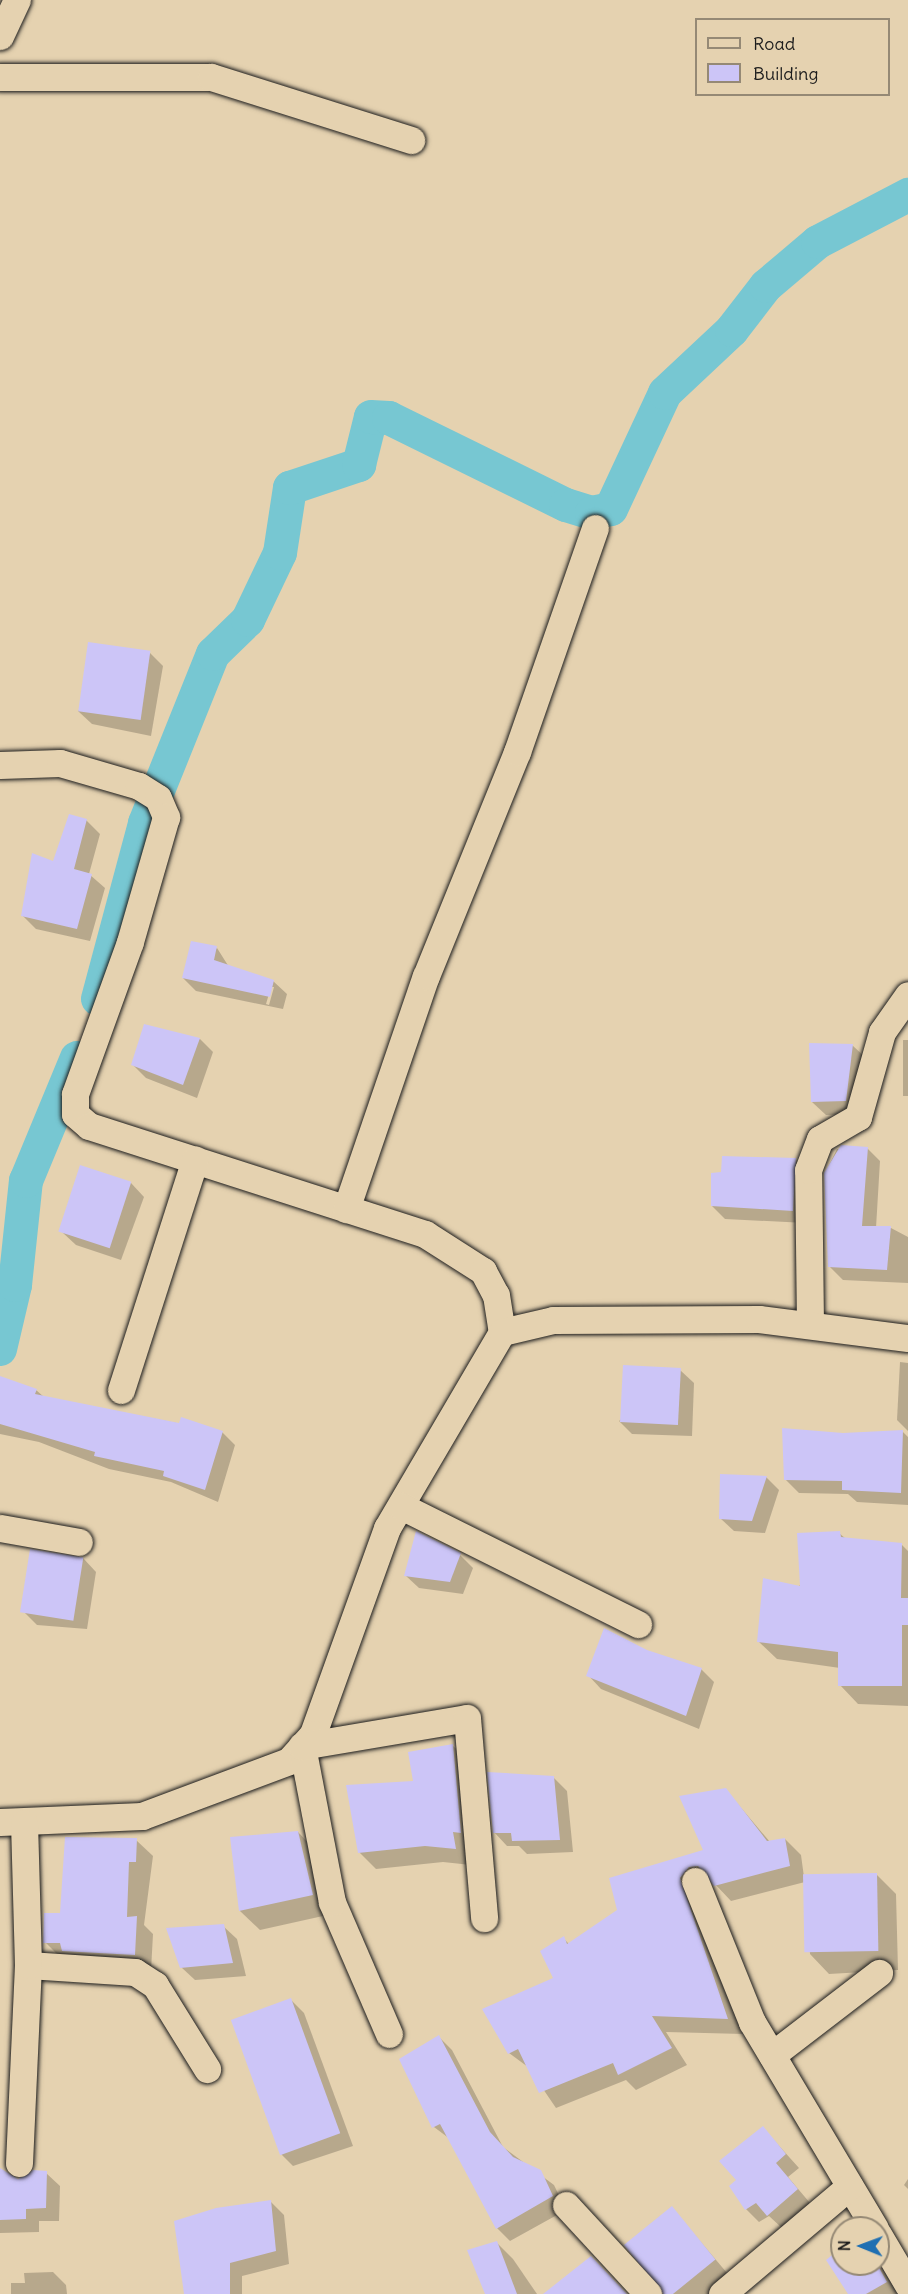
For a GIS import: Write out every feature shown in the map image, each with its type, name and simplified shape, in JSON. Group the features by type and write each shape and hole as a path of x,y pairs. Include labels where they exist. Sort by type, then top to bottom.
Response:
{"street":[{"path":"0,36 17,0"},
{"path":"0,77 211,77 411,140"},
{"path":"346,1209 426,976 518,752 595,528"},
{"path":"0,765 60,763 154,795 166,816 130,942 75,1094 75,1114 89,1126 424,1234 483,1271 496,1295 502,1332 387,1528 313,1734 289,1761 142,1816 12,1822 28,1965 19,2163"},
{"path":"810,1324 808,1170 820,1140 858,1117 882,1032 908,994"},
{"path":"121,1390 195,1160"},
{"path":"502,1332 553,1320 810,1324 908,1338"},
{"path":"401,1506 638,1624"},
{"path":"0,1528 79,1542"},
{"path":"302,1746 467,1718 484,1918"},
{"path":"302,1746 332,1902 389,2034"},
{"path":"695,1881 752,2022 867,2216"},
{"path":"28,1965 135,1972 155,1985 207,2069"},
{"path":"772,2055 879,1973"},
{"path":"722,2294 850,2186"},
{"path":"566,2205 648,2294"},
{"path":"890,2254 908,2285"}],"building":[{"path":"88,642 150,651 141,720 78,711"},
{"path":"69,814 87,819 74,869 92,874 77,929 21,916 32,853 53,861"},
{"path":"191,941 217,946 214,960 274,980 270,997 182,978"},
{"path":"144,1024 200,1038 183,1085 131,1065"},
{"path":"809,1043 853,1044 846,1101 811,1102"},
{"path":"841,1145 868,1147 862,1226 891,1226 887,1270 828,1267 824,1173"},
{"path":"722,1156 796,1158 793,1211 711,1206 711,1173 721,1172"},
{"path":"80,1165 131,1182 110,1248 58,1232"},
{"path":"623,1365 681,1368 678,1425 620,1422"},
{"path":"0,1376 37,1389 35,1394 179,1423 181,1417 223,1431 205,1490 163,1476 164,1471 94,1456 95,1452 0,1424"},
{"path":"782,1428 843,1433 903,1430 901,1493 842,1490 842,1481 784,1480"},
{"path":"720,1474 767,1476 752,1521 719,1519"},
{"path":"416,1531 461,1553 450,1582 404,1576"},
{"path":"840,1531 841,1537 902,1543 901,1598 908,1598 908,1625 902,1625 902,1686 838,1686 838,1652 757,1642 763,1578 800,1586 797,1533"},
{"path":"30,1549 83,1557 73,1621 20,1612"},
{"path":"604,1628 647,1650 702,1668 686,1716 586,1676"},
{"path":"453,1744 461,1833 453,1832 456,1849 425,1846 358,1853 346,1785 413,1781 408,1752"},
{"path":"487,1772 554,1776 560,1840 512,1841 511,1833 493,1833"},
{"path":"726,1788 767,1841 785,1838 790,1866 714,1886 698,1866 689,1867 680,1878 728,2019 652,2016 672,2048 618,2075 613,2063 539,2093 518,2049 508,2054 482,2009 553,1978 540,1951 564,1936 567,1944 617,1910 609,1878 703,1850 679,1796"},
{"path":"298,1831 313,1895 239,1911 230,1837"},
{"path":"65,1837 137,1838 136,1862 129,1862 127,1917 137,1916 135,1955 62,1951 60,1943 43,1943 44,1913 60,1913"},
{"path":"877,1873 878,1951 804,1952 803,1874"},
{"path":"224,1924 233,1963 180,1968 166,1928"},
{"path":"291,1998 340,2133 280,2155 231,2020"},
{"path":"439,2035 490,2132 513,2157 541,2170 553,2196 496,2229 440,2124 432,2128 399,2059"},
{"path":"763,2126 786,2154 776,2163 798,2189 767,2216 756,2203 745,2210 729,2186 736,2180 719,2161"},
{"path":"0,2168 18,2179 33,2170 47,2171 46,2208 26,2209 26,2219 0,2220"},
{"path":"271,2200 276,2251 230,2263 230,2294 184,2294 174,2221 216,2208"},
{"path":"672,2206 715,2260 673,2294 663,2294 624,2245"},
{"path":"497,2241 517,2294 485,2294 467,2250"},
{"path":"591,2256 627,2294 543,2294"},
{"path":"836,2276 884,2276 887,2282 866,2294 848,2294"}],"waterway":[{"path":"98,999 145,823 213,654 248,620 280,553 290,488 359,465 371,417 389,418 566,505 592,513 611,509 665,393 732,330 766,286 818,242 908,195"},
{"path":"0,1349 15,1285 26,1181 77,1058"}]}
